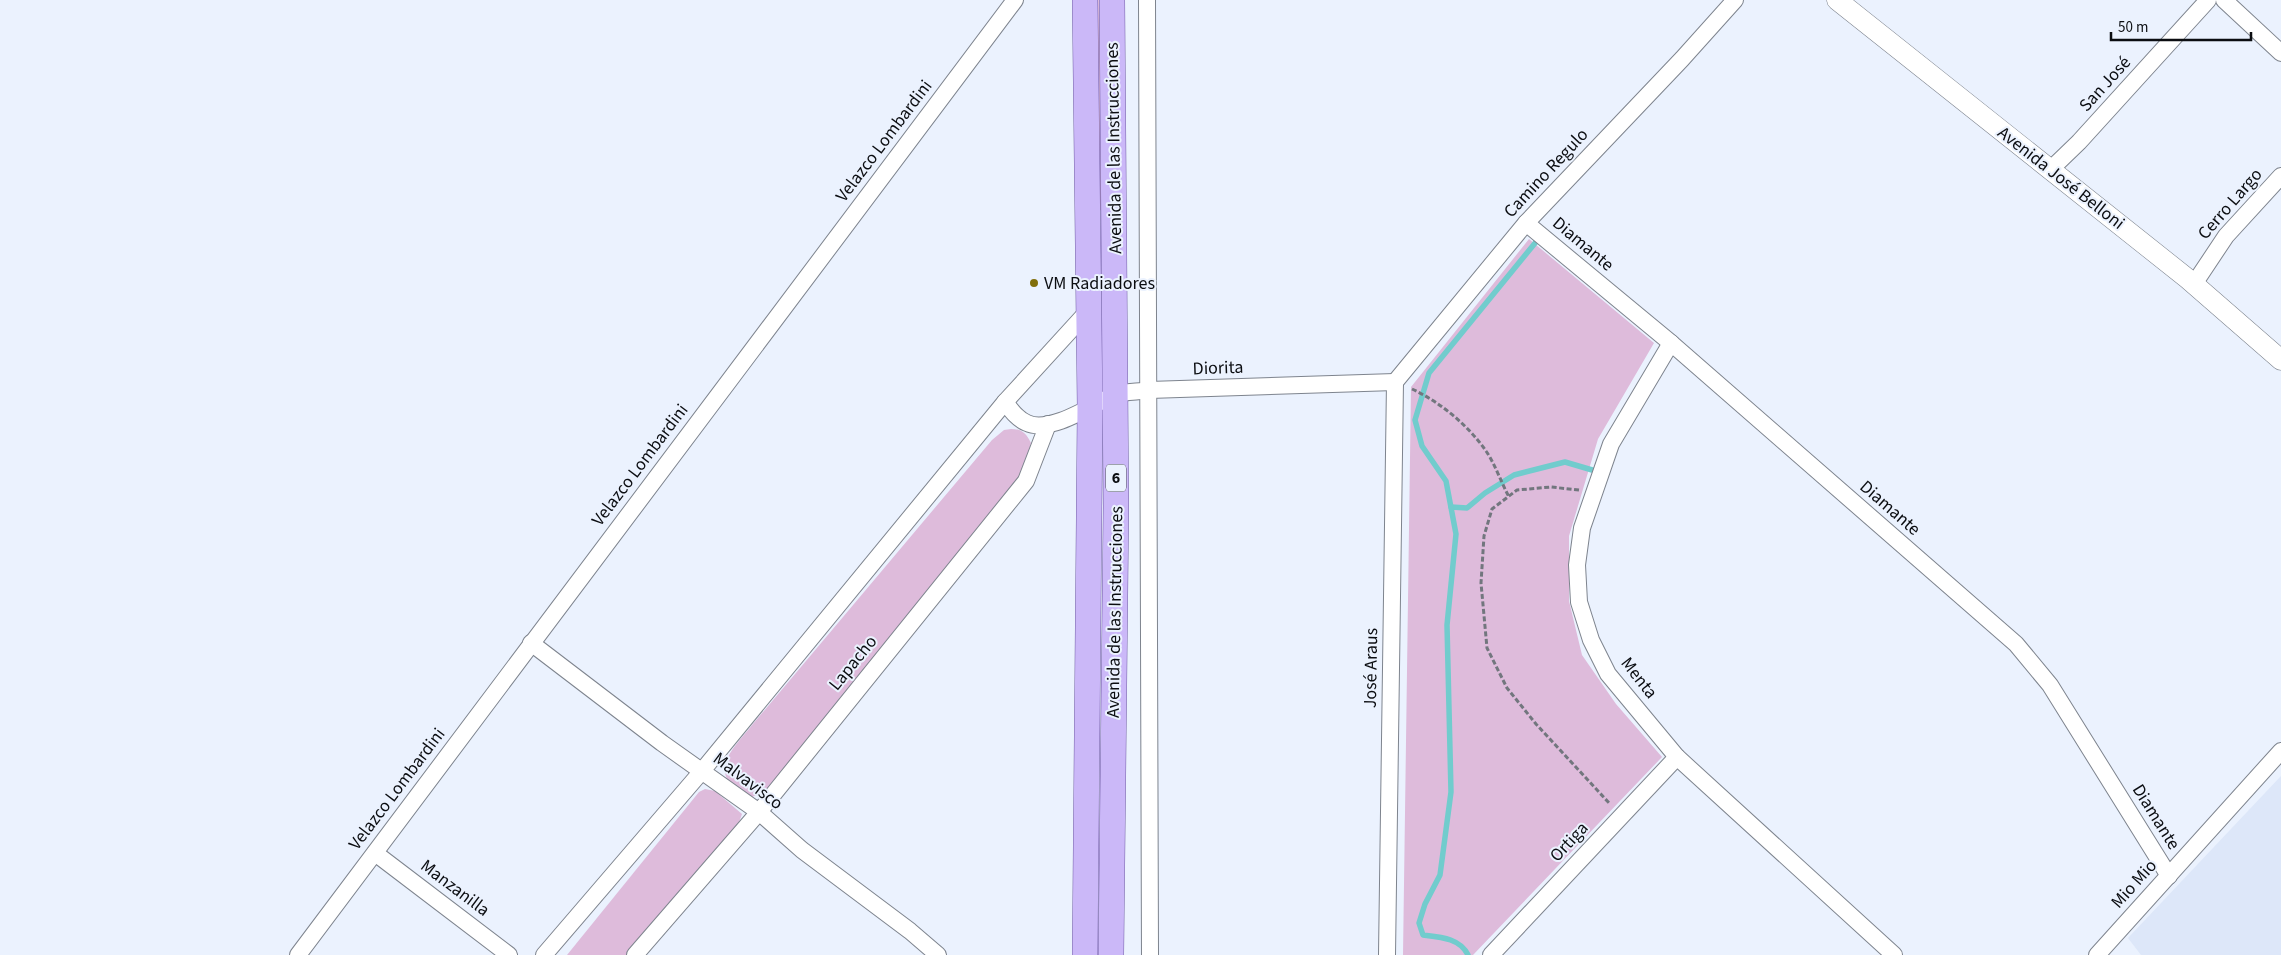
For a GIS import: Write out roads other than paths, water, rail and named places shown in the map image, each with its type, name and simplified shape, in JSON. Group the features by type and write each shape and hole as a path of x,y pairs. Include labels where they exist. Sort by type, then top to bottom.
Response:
{"main road":[{"name":"Avenida de las Instrucciones","path":"1085,0 1090,409 1085,955"},
{"name":"Avenida de las Instrucciones","path":"1111,955 1116,394 1112,0"}],"street":[{"name":"Velazco Lombardini","path":"298,955 1015,0"},
{"name":"Avenida de las Instrucciones","path":"1147,0 1150,955"},
{"name":"Camino Regulo","path":"1395,382 1526,222 1682,59 1735,0"},
{"name":"Avenida José Belloni","path":"1837,0 2194,284 2281,360"},
{"name":"San José","path":"2050,170 2079,142 2208,0"},
{"path":"2224,0 2281,53"},
{"name":"Cerro Largo","path":"2194,284 2226,236 2281,176"},
{"name":"Diamante","path":"1526,222 1671,343 2016,644 2050,685 2169,876"},
{"path":"544,955 702,771 1005,402 1088,311"},
{"name":"Menta","path":"1671,343 1611,444 1582,528 1576,565 1579,602 1591,640 1608,674 1678,757 1894,955"},
{"name":"Diorita","path":"1048,424 1090,409 1116,394 1149,390 1395,382"},
{"name":"José Araus","path":"1387,955 1395,382"},
{"path":"1005,402 1015,416 1028,424 1048,424"},
{"name":"Lapacho","path":"635,955 759,812 1026,481 1048,424"},
{"name":"Malvavisco","path":"531,643 662,743 759,812 802,850 910,931 938,955"},
{"name":"Mio Mio","path":"2097,955 2281,751"},
{"name":"Ortiga","path":"1491,955 1678,757"},
{"name":"Manzanilla","path":"375,854 509,955"}],"waterway":[{"path":"1468,955 1460,945 1449,939 1423,935 1419,923 1425,904 1440,875 1451,792 1447,625 1456,534 1446,481 1422,446 1415,420 1429,373 1540,237"},
{"path":"1451,507 1467,508 1485,493 1514,475 1565,462 1599,472"}],"place":[{"name":"VM Radiadores","path":"1034,283"}]}
